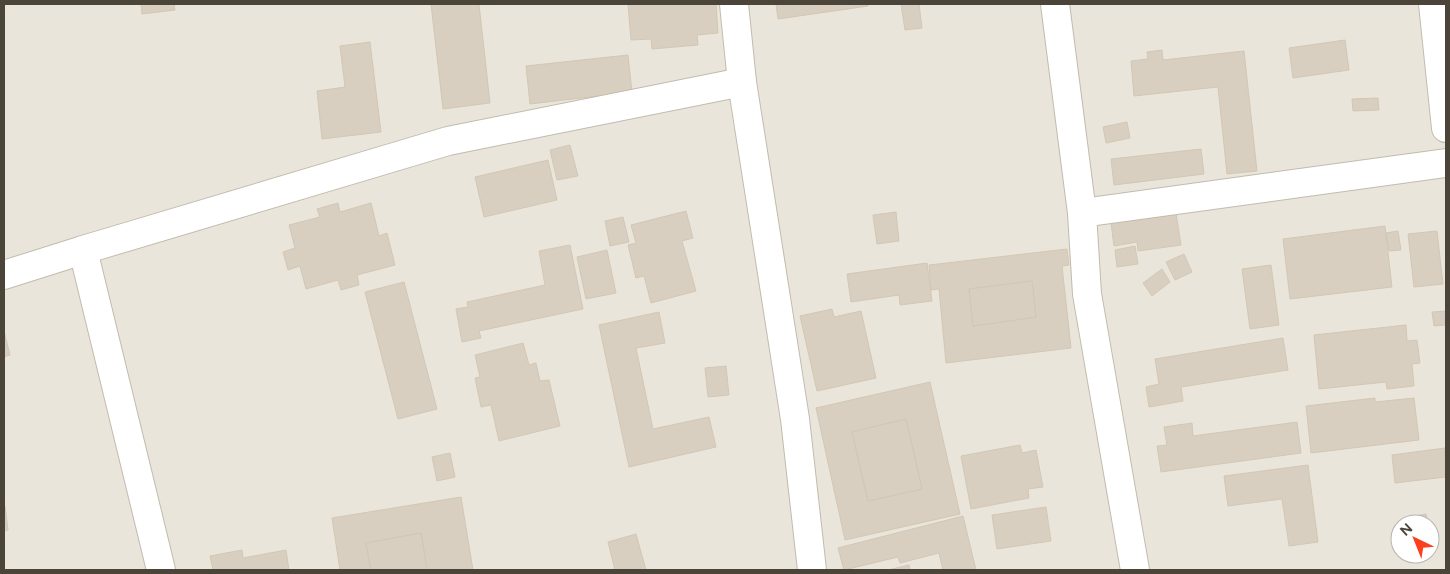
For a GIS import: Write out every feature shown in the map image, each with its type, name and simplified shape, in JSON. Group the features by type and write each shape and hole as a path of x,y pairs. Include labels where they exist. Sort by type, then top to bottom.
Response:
{"street":[{"path":"734,4 742,82 795,419 812,570"},
{"path":"1055,4 1082,213 1088,294 1135,570"},
{"path":"1433,4 1446,128"},
{"path":"4,275 448,142 742,82"},
{"path":"1082,213 1446,162"},
{"path":"83,250 161,570"}],"shaded area":[{"path":"4,4 1446,4 1446,570 4,570"}],"building":[{"path":"141,4 174,4 175,10 142,14"},
{"path":"431,4 479,4 490,103 443,109"},
{"path":"628,4 716,4 718,33 697,35 698,45 652,49 651,39 631,40"},
{"path":"776,4 868,4 868,6 778,19"},
{"path":"901,4 919,4 922,28 905,30"},
{"path":"1345,40 1349,70 1293,78 1289,48"},
{"path":"370,42 381,132 322,139 317,91 345,87 340,46"},
{"path":"1162,50 1163,60 1244,51 1257,171 1227,174 1218,87 1134,96 1131,61 1148,59 1147,52"},
{"path":"628,55 632,92 530,104 526,66"},
{"path":"1378,98 1379,110 1353,111 1352,99"},
{"path":"1127,122 1130,138 1106,143 1103,127"},
{"path":"570,145 578,176 557,180 550,150"},
{"path":"1201,149 1204,174 1114,185 1111,159"},
{"path":"548,160 557,200 484,217 475,177"},
{"path":"338,203 340,212 371,203 379,236 387,233 395,265 357,275 359,285 341,290 338,280 306,289 300,266 288,270 283,252 295,248 289,225 320,217 317,209"},
{"path":"686,211 693,238 682,241 696,291 651,303 644,276 636,278 628,245 636,243 631,225"},
{"path":"896,212 899,241 877,244 873,215"},
{"path":"1176,213 1181,245 1138,251 1137,242 1114,246 1111,223"},
{"path":"623,217 629,242 610,246 605,221"},
{"path":"1385,226 1392,287 1290,299 1283,239"},
{"path":"1398,231 1401,250 1389,251 1386,233"},
{"path":"1437,231 1443,284 1414,287 1408,234"},
{"path":"570,245 583,309 479,331 481,338 462,342 456,309 468,307 467,302 545,285 539,251"},
{"path":"1135,246 1138,264 1117,267 1115,250"},
{"path":"1067,249 1069,265 1062,266 1071,348 946,363 939,289 931,290 929,265","holes":["1032,281 1036,317 973,326 969,289"]},
{"path":"607,250 616,293 586,299 577,257"},
{"path":"1184,254 1192,272 1175,280 1166,262"},
{"path":"927,263 932,301 900,305 899,295 851,302 847,274"},
{"path":"1271,265 1279,325 1250,329 1242,269"},
{"path":"1162,269 1170,282 1152,296 1143,283"},
{"path":"1032,281 1036,317 973,326 969,289"},
{"path":"404,282 437,409 398,419 365,292"},
{"path":"832,309 834,317 861,311 876,378 817,391 800,316"},
{"path":"1446,311 1446,325 1434,326 1432,312"},
{"path":"659,312 665,343 636,348 653,429 709,417 716,447 629,467 599,325"},
{"path":"1406,325 1407,341 1417,340 1420,363 1412,364 1414,386 1387,389 1386,382 1319,389 1314,335"},
{"path":"4,331 10,355 4,357"},
{"path":"1283,338 1288,370 1181,387 1183,401 1149,407 1146,387 1159,384 1155,359"},
{"path":"523,343 529,365 536,363 540,381 549,380 560,426 499,441 491,405 481,407 475,378 480,377 475,355"},
{"path":"726,366 729,395 708,397 705,368"},
{"path":"930,382 960,514 845,540 816,408","holes":["906,419 922,489 868,501 852,432"]},
{"path":"1375,398 1375,402 1414,398 1419,440 1311,453 1306,406"},
{"path":"906,419 922,489 868,501 852,432"},
{"path":"1297,422 1301,453 1161,472 1157,446 1167,445 1164,427 1192,423 1193,436"},
{"path":"1020,445 1022,453 1036,450 1043,487 1028,489 1029,498 971,509 961,456"},
{"path":"1445,448 1446,477 1395,483 1392,455"},
{"path":"450,453 455,477 437,481 432,457"},
{"path":"1308,465 1318,542 1289,546 1282,499 1228,506 1224,476"},
{"path":"461,497 473,570 427,570 421,533 366,543 371,570 340,570 332,518"},
{"path":"4,506 8,530 4,531"},
{"path":"1046,507 1051,541 997,549 992,515"},
{"path":"963,516 976,570 943,570 939,553 900,563 898,557 844,570 838,548"},
{"path":"421,533 427,570 371,570 366,543"},
{"path":"636,534 646,570 615,570 608,542"},
{"path":"242,550 243,558 286,550 289,570 213,570 210,556"},
{"path":"909,565 910,570 888,570"}]}
